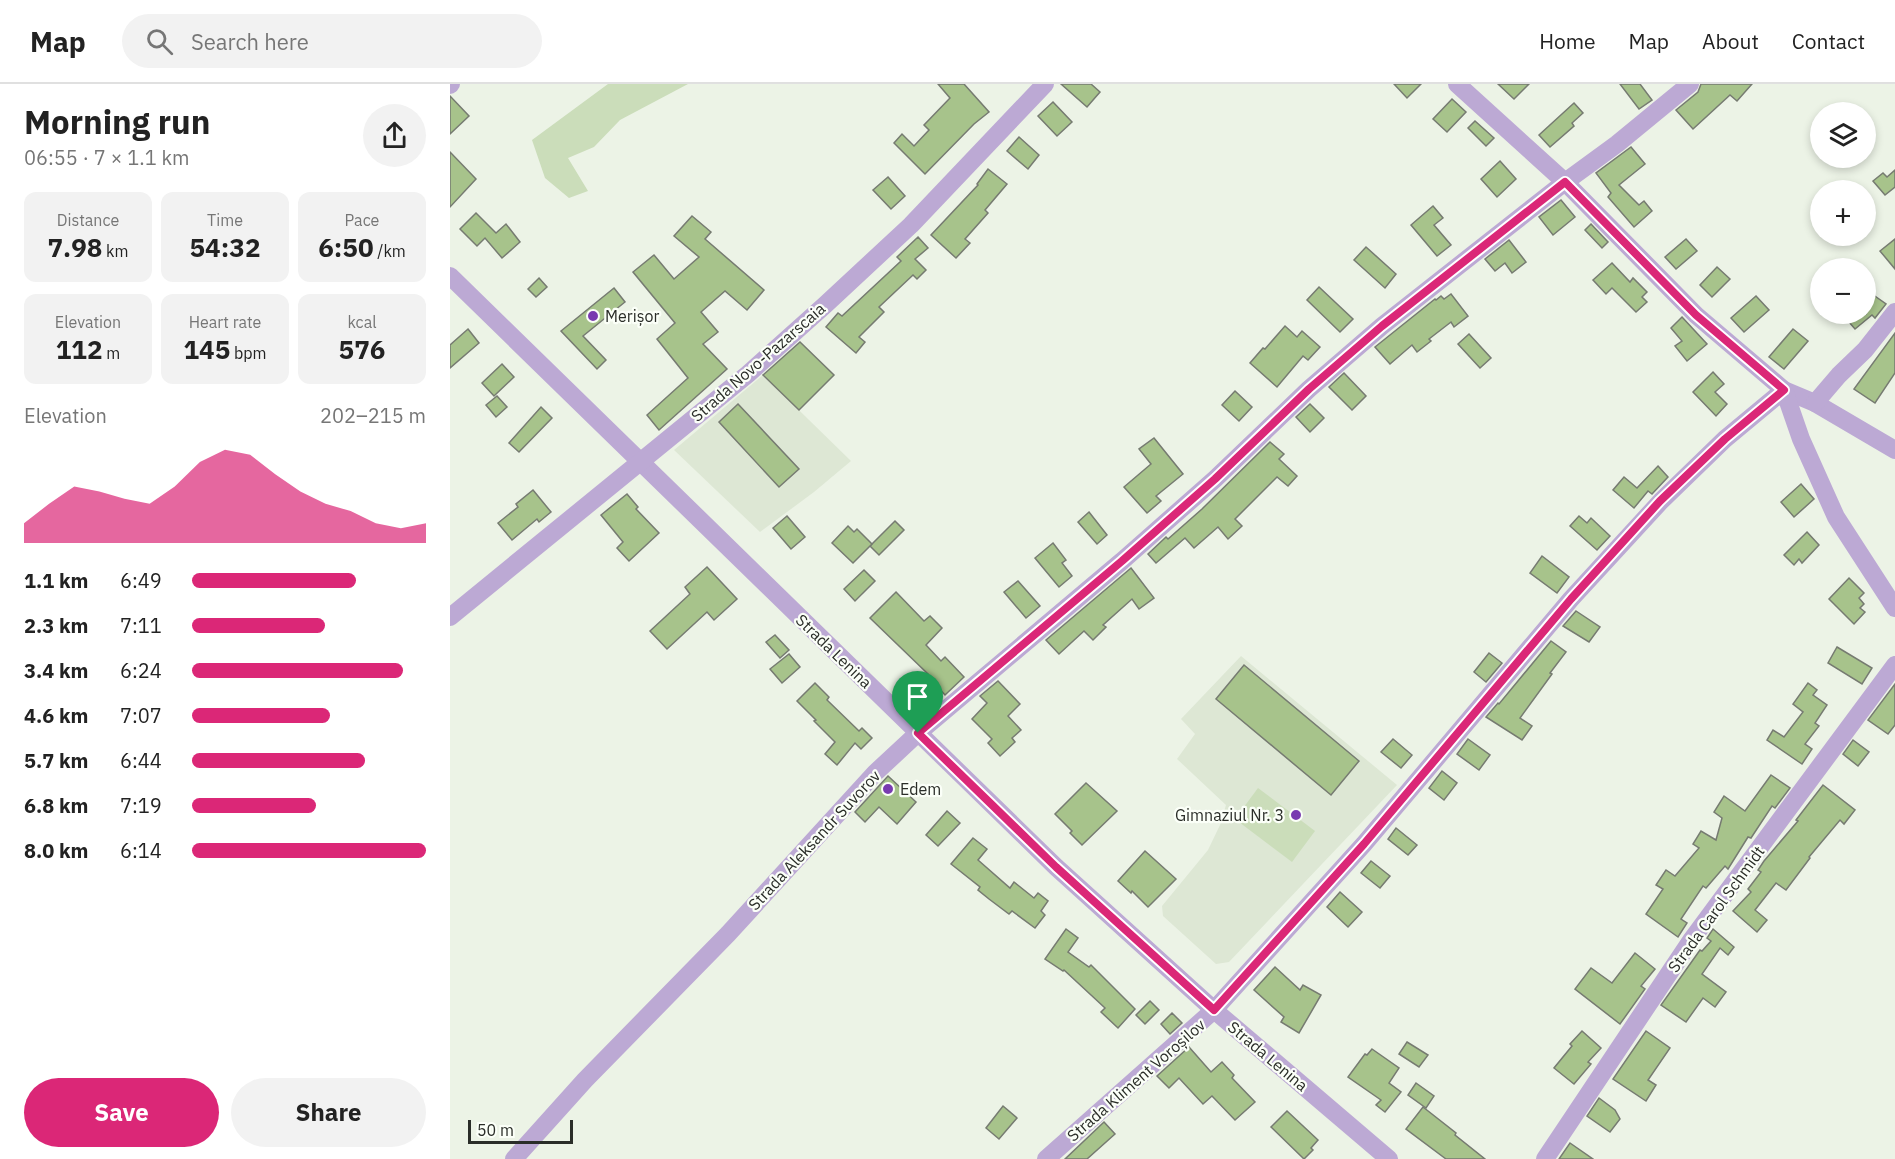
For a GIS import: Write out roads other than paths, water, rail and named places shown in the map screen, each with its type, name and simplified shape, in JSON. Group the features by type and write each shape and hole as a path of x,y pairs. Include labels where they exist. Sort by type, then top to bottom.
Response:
{"street":[{"name":"Strada Novo-Pazarscaia","path":"450,617 748,374 911,225 1045,84"},
{"path":"1457,84 1565,182 1696,315 1784,390 1815,403 1895,450"},
{"name":"Strada Aleksandr Suvorov","path":"514,1159 585,1080 728,934 875,772 1122,561 1215,479 1309,389 1382,326 1617,144 1690,84"},
{"name":"Strada Lenina","path":"450,276 1056,867 1214,1010 1389,1159"},
{"path":"1815,403 1865,350 1895,312"},
{"path":"1784,390 1801,439 1836,517 1895,608"},
{"name":"Strada Kliment Voroșilov","path":"1046,1159 1214,1010 1364,844 1571,599 1660,501 1725,439 1784,390"},
{"name":"Strada Carol Schmidt","path":"1545,1159 1692,939 1895,665"}],"place":[{"name":"Merișor","path":"593,316"},
{"name":"Edem","path":"888,789"},
{"name":"Gimnaziul Nr. 3","path":"1296,815"}]}
